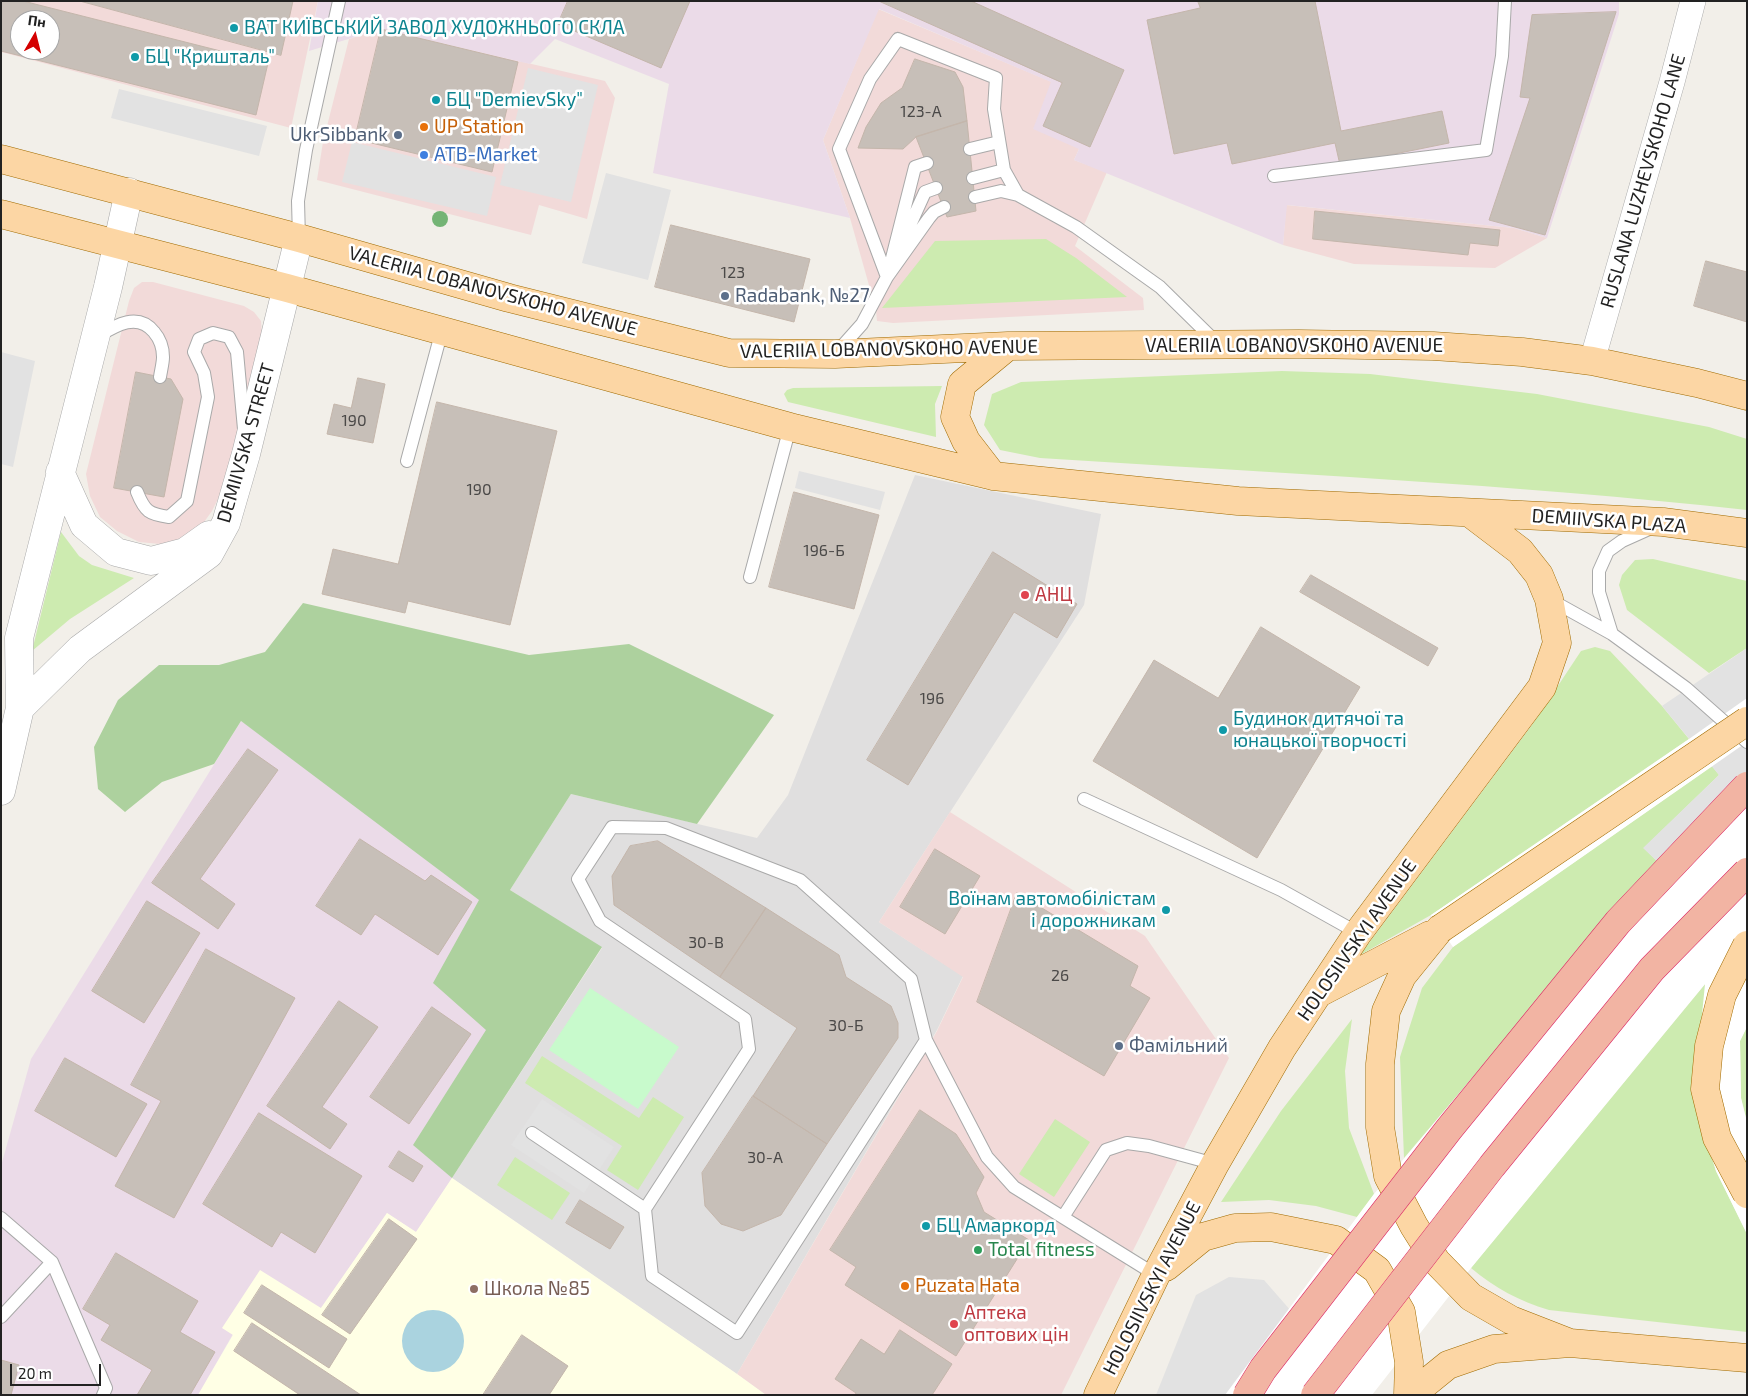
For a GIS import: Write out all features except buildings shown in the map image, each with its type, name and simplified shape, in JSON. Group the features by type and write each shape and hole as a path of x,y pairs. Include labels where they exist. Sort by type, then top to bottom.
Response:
{"highway":[{"path":"1247,1395 1263,1370 1449,1129 1618,922 1747,786"},
{"path":"1315,1395 1492,1166 1652,969 1747,872"}],"main road":[{"name":"VALERIIA LOBANOVSKOHO AVENUE","path":"1,160 299,238 510,298 729,353 835,354 1008,346 1433,346 1522,352 1592,361"},
{"path":"1,214 287,288 790,427 993,476 1238,501 1470,513"},
{"path":"993,476 966,441 955,417 962,384 1008,346"},
{"path":"1592,361 1697,383 1747,396"},
{"name":"DEMIIVSKA PLAZA","path":"1470,513 1663,522 1747,533"},
{"name":"HOLOSIIVSKYI AVENUE","path":"1098,1395 1156,1274 1215,1164 1282,1048 1358,933 1542,687 1557,643 1549,599 1539,574 1520,551 1470,513"},
{"path":"1316,994 1440,930 1747,721"},
{"path":"1440,930 1402,976 1386,1011 1380,1064 1380,1127 1388,1176 1414,1226 1436,1261 1471,1297 1511,1320 1570,1343"},
{"path":"1747,945 1722,996 1709,1046 1705,1090 1717,1138 1747,1194"},
{"path":"1156,1274 1203,1237 1235,1228 1271,1227 1336,1240 1377,1270 1401,1312 1409,1362 1409,1395"},
{"path":"1409,1395 1448,1365 1494,1349 1570,1343 1747,1358"}],"street":[{"name":"RUSLANA LUZHEVSKOHO LANE","path":"1592,361 1672,82 1693,1"},
{"path":"1,792 20,708 19,638 118,243 129,192"},
{"name":"DEMIIVSKA STREET","path":"20,708 80,649 209,554 226,523 246,454 299,238"},
{"path":"60,472 84,525 116,552 151,561 185,552 226,523"}],"lane":[{"path":"299,238 298,201 306,150 339,1"},
{"path":"1274,176 1486,150 1502,56 1504,1"},
{"path":"887,277 839,150 870,79 898,39 996,78 994,109 1004,170 1018,195"},
{"path":"970,149 999,142"},
{"path":"887,277 915,167 927,163"},
{"path":"973,178 1004,170"},
{"path":"835,354 862,324 887,277 925,192 936,188"},
{"path":"975,198 1001,191 1018,195 1076,227 1160,287 1218,345"},
{"path":"887,277 934,212 944,207"},
{"path":"94,338 116,325 133,321 148,325 159,338 163,357 160,377"},
{"path":"407,461 442,330"},
{"path":"137,492 143,506 152,514 170,517 187,502 208,397 204,373 194,352 199,339 213,333 229,337 237,352 246,454"},
{"path":"750,578 790,427"},
{"path":"1612,634 1599,592 1599,571 1602,564 1608,551 1622,541 1663,522"},
{"path":"1549,599 1612,634 1686,688 1747,742"},
{"path":"1084,799 1281,890 1358,933"},
{"path":"926,1040 737,1333 652,1276 645,1209 749,1049 745,1019 600,921 578,879 612,826 666,828 800,880 911,979 926,1040 987,1157 1014,1187 1156,1274"},
{"path":"1746,929 1747,959"},
{"path":"532,1133 645,1209"},
{"path":"1063,1217 1106,1150 1127,1143 1149,1146 1215,1164"},
{"path":"1,1218 52,1262 106,1388 103,1395"},
{"path":"1,1317 52,1262"}],"shaded area":[{"path":"1,1 318,1 291,128 32,60 60,60 60,10 10,10 10,54 1,52"},
{"path":"318,1 1619,1 1619,14 1547,238 1514,228 1287,205 1283,245 1074,160 1079,149 1033,129 1051,82 879,9 823,140 850,218 653,173 669,84 555,39 530,64 381,29 309,51"},
{"path":"878,9 1052,82 1079,149 1074,160 1107,172 1075,246 1143,298 1144,310 893,323 877,321 876,310 850,218 823,140"},
{"path":"381,29 605,81 615,98 587,219 539,205 531,235 317,180 323,142 349,39"},
{"path":"528,68 598,85 571,202 500,185"},
{"path":"119,89 267,126 259,156 111,118"},
{"path":"352,142 496,177 487,216 342,182"},
{"path":"606,173 671,190 648,280 582,263"},
{"path":"1286,205 1514,228 1547,238 1495,268 1354,264 1283,245"},
{"path":"142,282 153,282 244,306 254,312 261,321 262,335 222,491 212,511 199,529 183,540 160,544 139,542 117,531 100,517 90,496 86,474 129,301 134,288"},
{"path":"1,352 35,361 13,467 1,464"},
{"path":"799,471 885,492 880,510 795,488"},
{"path":"915,475 1101,514 1084,605 879,922 963,976 937,1030 737,1374 452,1178 602,948 510,890 571,794 757,838 788,795"},
{"path":"1747,648 1747,947 1643,848 1719,775 1662,706"},
{"path":"241,721 582,951 452,1178 416,1232 387,1213 321,1308 223,1328 233,1334 198,1395 1,1395 1,1166 31,1059"},
{"path":"950,812 1145,936 1229,1058 1061,1395 766,1395 737,1374 937,1031 963,977 879,922"},
{"path":"542,1099 614,1147 584,1193 511,1145"},
{"name":"Школа №85","path":"452,1178 766,1395 198,1395 233,1335 222,1328 260,1270 321,1308 387,1213 416,1232"},
{"path":"1229,1277 1264,1280 1360,1390 1357,1395 1156,1395 1196,1295"}],"green space":[{"path":"1046,239 1076,258 1127,297 882,308 935,241"},
{"path":"1282,371 1370,374 1537,394 1709,427 1747,439 1747,510 1482,486 1040,458 1000,450 984,425 992,394 1021,382"},
{"path":"942,386 935,404 936,437 788,402 784,394 787,390 793,388"},
{"path":"61,532 79,556 92,565 134,578 70,619 32,651"},
{"path":"1653,559 1747,581 1747,648 1709,673 1627,610 1619,585 1622,575 1635,560"},
{"path":"303,603 529,655 629,644 774,715 697,824 571,794 510,890 602,947 452,1178 413,1145 486,1030 433,983 479,900 241,721 214,764 162,782 125,812 98,789 94,747 118,700 159,665 219,665 265,652"},
{"path":"1595,647 1610,651 1662,706 1689,739 1431,915 1360,955 1532,725 1581,651"},
{"path":"1712,766 1719,775 1644,848 1660,864 1584,946 1404,1158 1400,1057 1422,988 1453,947"},
{"path":"1706,983 1696,1076 1699,1116 1716,1171 1747,1234 1747,1332 1549,1310 1508,1293 1489,1282 1471,1268"},
{"path":"590,988 679,1047 638,1109 549,1050"},
{"path":"1352,1019 1345,1071 1349,1128 1374,1194 1357,1217 1316,1206 1269,1200 1221,1202 1281,1111"},
{"path":"1747,1026 1747,1122 1741,1098 1740,1041"},
{"path":"542,1056 639,1118 653,1097 684,1117 638,1190 607,1170 622,1146 525,1083"},
{"path":"1055,1119 1090,1142 1054,1197 1019,1174"},
{"path":"515,1157 570,1193 552,1220 497,1185"}],"water":[{"path":"433,1310 445,1313 455,1319 461,1329 464,1341 461,1353 455,1363 445,1369 433,1372 421,1369 411,1363 405,1353 402,1341 405,1329 411,1319 421,1313"}],"pier":[{"path":"1747,698 1747,742 1453,947 1431,915"},
{"path":"1747,771 1747,1027 1740,1041 1741,1098 1747,1122 1747,1234 1716,1171 1699,1116 1696,1076 1705,984 1471,1268 1372,1395 1225,1395 1374,1194 1584,946"}],"place":[{"name":"ВАТ КИЇВСЬКИЙ ЗАВОД ХУДОЖНЬОГО СКЛА","path":"234,28"},
{"name":"БЦ \"Кришталь\"","path":"135,57"},
{"name":"БЦ \"DemievSky\"","path":"436,100"},
{"name":"UP Station","path":"424,127"},
{"name":"UkrSibbank","path":"398,135"},
{"name":"ATB-Market","path":"424,155"},
{"name":"Radabank, №27","path":"725,296"},
{"name":"АНЦ","path":"1025,595"},
{"name":"Будинок дитячої та юнацької творчості","path":"1223,730"},
{"name":"Воїнам автомобілістам і дорожникам","path":"1166,910"},
{"name":"Фамільний","path":"1119,1046"},
{"name":"БЦ Амаркорд","path":"926,1226"},
{"name":"Total fitness","path":"978,1250"},
{"name":"Puzata Hata","path":"905,1286"},
{"name":"Школа №85","path":"474,1289"},
{"name":"Аптека оптових цін","path":"954,1324"}]}
